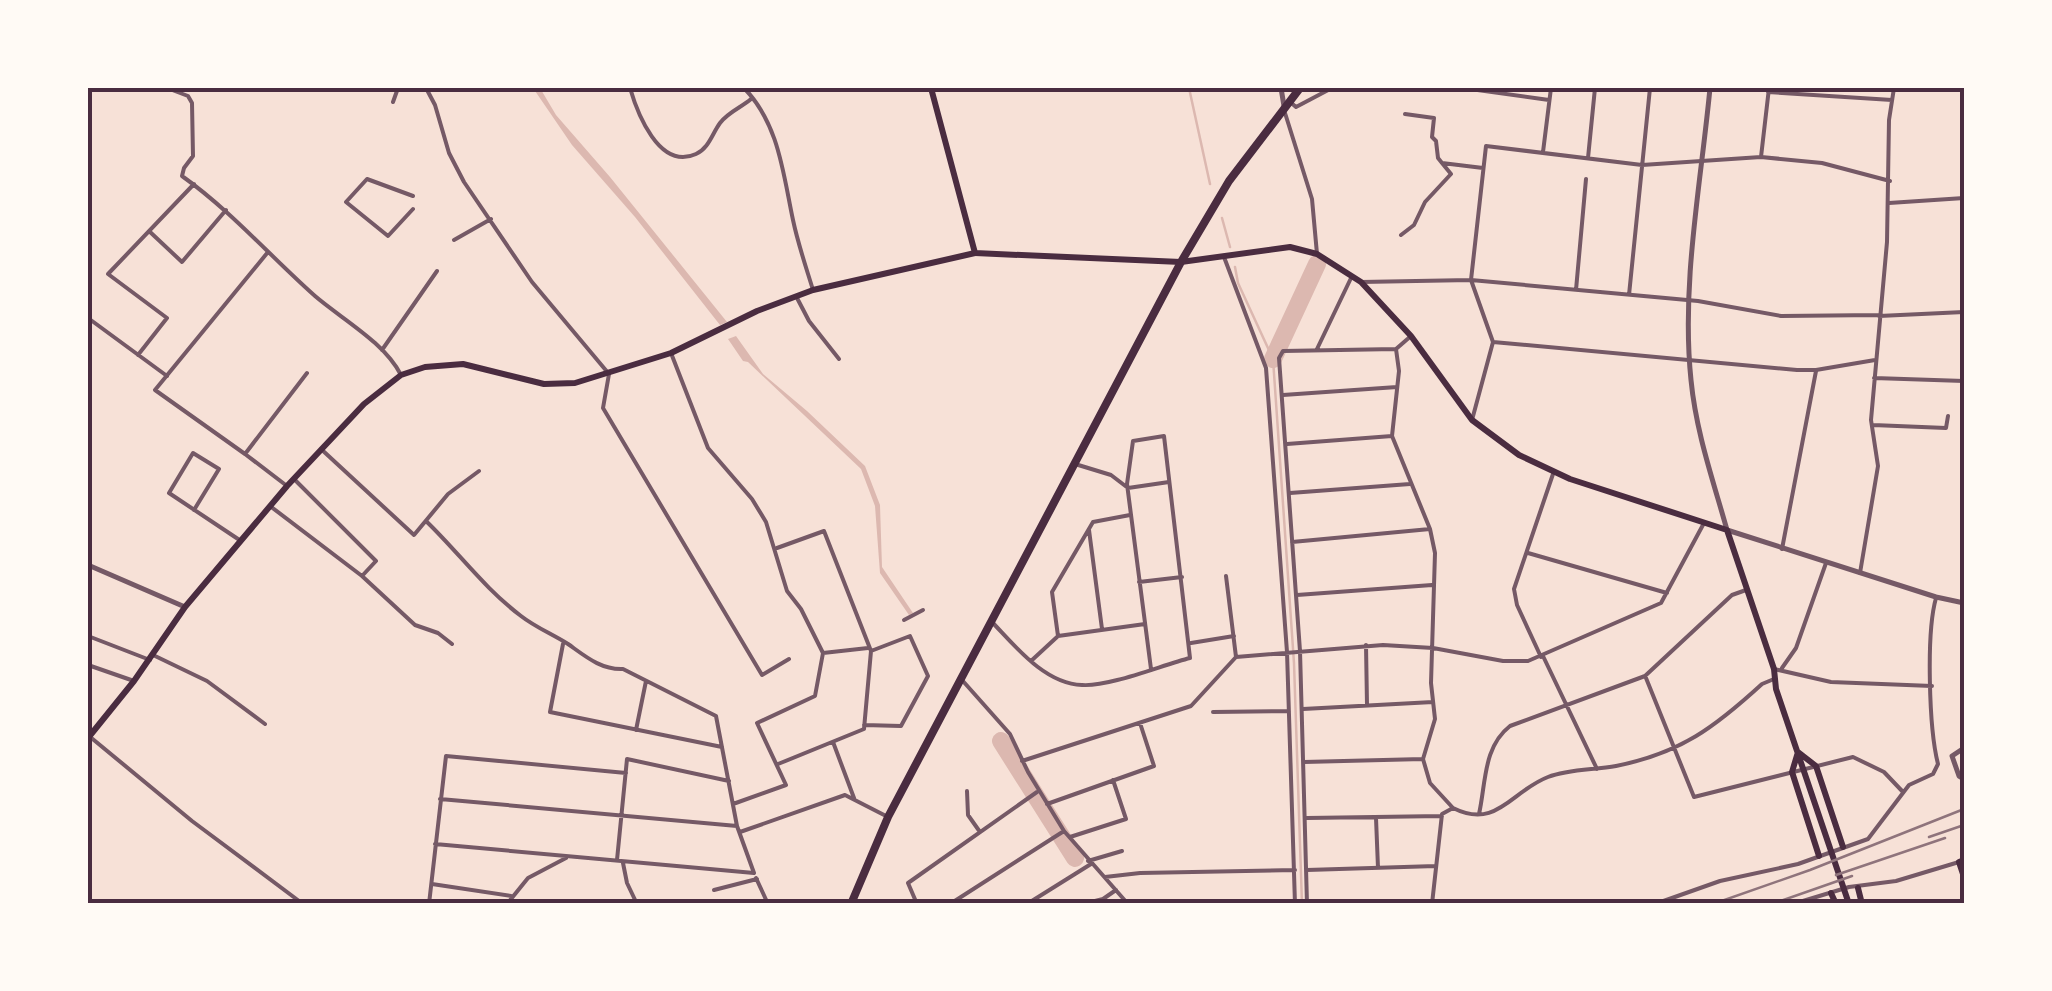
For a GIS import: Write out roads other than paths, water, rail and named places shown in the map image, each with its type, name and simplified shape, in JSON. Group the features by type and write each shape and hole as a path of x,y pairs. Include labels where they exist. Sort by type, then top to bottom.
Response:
{"highway":[{"path":"852,904 888,817 1181,262 1229,181 1300,88"}],"main road":[{"path":"931,88 975,253"},
{"path":"88,737 134,681 185,607 287,486 364,404 401,375 447,364 559,385 609,374 672,353 757,311 813,290 975,253 1181,262 1290,248 1317,254 1362,282 1411,336 1472,420 1519,455 1553,473 1727,530 1777,669 1774,679 1849,904"},
{"path":"1798,752 1816,766 1843,848"},
{"path":"1798,752 1792,772 1818,856"},
{"path":"1961,861 1964,877"},
{"path":"1858,888 1862,904"},
{"path":"1831,893 1836,904"}],"street":[{"path":"167,88 188,96 192,103 193,156 182,176 226,210 268,252 382,350 401,375"},
{"path":"393,102 398,88"},
{"path":"426,88 453,162 532,282 609,374 602,408 762,674 790,659"},
{"path":"630,88 652,138 669,152 688,156 702,150 721,120 753,97"},
{"path":"744,88 753,97 778,144 797,238 813,290"},
{"path":"1116,88 1130,88"},
{"path":"1281,88 1286,103 1285,120 1312,198 1317,254"},
{"path":"1286,103 1296,107 1332,88"},
{"path":"1463,88 1550,100"},
{"path":"1543,152 1550,88"},
{"path":"1588,158 1595,88"},
{"path":"1629,295 1650,88"},
{"path":"1710,88 1690,301 1689,361 1698,430 1727,530 1964,603"},
{"path":"1860,573 1878,466 1872,424 1894,88"},
{"path":"1762,157 1768,90 1892,100"},
{"path":"1402,235 1414,225 1425,202 1451,174 1438,158 1432,137 1434,118 1406,114"},
{"path":"1472,420 1493,342 1470,280 1486,146 1642,165 1762,157 1839,166 1890,181"},
{"path":"1442,162 1483,168"},
{"path":"413,196 367,179 346,202 388,236 413,210"},
{"path":"1576,290 1586,179"},
{"path":"138,355 167,318 108,274 194,184"},
{"path":"1889,203 1964,198"},
{"path":"149,231 182,262 226,210"},
{"path":"454,240 491,219"},
{"path":"268,252 156,390 287,486"},
{"path":"1224,256 1266,368 1287,652 1295,904"},
{"path":"382,350 437,271"},
{"path":"1317,348 1352,275"},
{"path":"1362,282 1470,280 1690,301 1781,316 1964,312"},
{"path":"796,296 809,321 839,359"},
{"path":"88,318 167,376"},
{"path":"1308,904 1300,650 1279,358 1283,351 1317,348 1396,350 1411,336"},
{"path":"1493,342 1816,370 1876,360"},
{"path":"1396,350 1398,387 1392,436 1430,528 1435,553 1433,732 1423,759 1430,784 1453,808 1464,814 1491,814 1553,774 1642,760 1674,749 1702,734 1762,684 1774,679"},
{"path":"672,353 696,426 708,448 752,499 777,548 787,591 801,609 823,653 816,696 757,723 786,785 733,804"},
{"path":"1782,548 1816,370"},
{"path":"245,454 307,374"},
{"path":"1874,378 1964,382"},
{"path":"1281,395 1398,387"},
{"path":"1872,424 1946,428 1948,416"},
{"path":"991,622 1031,661 1081,686 1151,669 1190,658 1164,436 1133,441 1128,488 1151,669"},
{"path":"1285,444 1392,436"},
{"path":"322,449 414,535 448,494 479,471"},
{"path":"194,510 219,469 194,453 170,493 194,510 240,541"},
{"path":"1075,464 1111,475 1128,488 1170,482"},
{"path":"1553,473 1514,598 1597,769"},
{"path":"294,478 376,561 362,576"},
{"path":"1289,493 1410,484"},
{"path":"270,506 362,576 415,625 438,633 452,644"},
{"path":"1058,636 1052,592 1093,522 1130,515"},
{"path":"427,522 521,616 611,670 623,669 716,716 738,829 768,904"},
{"path":"1022,762 1191,706 1236,657 1366,644 1433,648 1503,662 1542,656 1661,603 1704,523"},
{"path":"1292,542 1430,528"},
{"path":"1089,530 1102,630"},
{"path":"777,548 824,531 870,649 864,729 778,764"},
{"path":"1528,553 1667,592"},
{"path":"1826,563 1796,648 1777,669 1831,682 1932,686"},
{"path":"88,565 185,607"},
{"path":"1226,576 1236,657"},
{"path":"1140,582 1182,577"},
{"path":"1296,595 1432,585"},
{"path":"1479,814 1491,749 1500,734 1510,726 1645,676 1732,595 1746,590"},
{"path":"1655,904 1720,882 1783,868 1868,838 1909,784 1936,770 1931,619 1936,597"},
{"path":"904,620 923,610"},
{"path":"1031,661 1058,636 1145,624"},
{"path":"88,636 208,681 264,724"},
{"path":"823,653 870,649 910,636 928,676 900,726 864,725"},
{"path":"1191,643 1234,636"},
{"path":"564,642 550,712 722,748"},
{"path":"1366,644 1367,705"},
{"path":"88,665 134,681"},
{"path":"1645,676 1694,797 1852,757 1884,772 1903,792"},
{"path":"960,678 1010,734 1038,791 1069,838 1128,904"},
{"path":"636,730 646,681"},
{"path":"1302,708 1434,702"},
{"path":"1212,712 1289,711"},
{"path":"1046,804 1154,766 1140,723"},
{"path":"88,737 303,904"},
{"path":"832,742 855,800"},
{"path":"1964,748 1952,756 1959,776 1964,778"},
{"path":"429,904 446,756 626,773"},
{"path":"637,904 620,863 620,816 628,759 729,781"},
{"path":"1304,762 1423,759"},
{"path":"1069,838 1126,819 1113,780"},
{"path":"967,791 968,816 980,832"},
{"path":"918,904 908,883 1038,791"},
{"path":"440,799 738,829 844,795 888,817"},
{"path":"1306,818 1442,816 1453,808"},
{"path":"1376,816 1378,868"},
{"path":"1432,904 1442,816"},
{"path":"950,904 1064,831"},
{"path":"435,844 756,876"},
{"path":"1026,904 1080,873 1090,863 1122,850"},
{"path":"506,904 528,878 571,856"},
{"path":"1793,904 1896,882 1961,861"},
{"path":"1307,870 1436,866"},
{"path":"1105,878 1140,873 1295,870"},
{"path":"714,890 756,876"},
{"path":"431,884 512,896"},
{"path":"1083,904 1116,890"}],"waterway":[{"path":"1189,88 1210,184"},
{"path":"1222,218 1230,247"},
{"path":"1273,359 1317,264"},
{"path":"1235,267 1238,283 1273,359 1294,663 1302,904"},
{"path":"1001,741 1075,858"}],"railway":[{"path":"1713,904 1964,809"},
{"path":"1929,837 1964,825"},
{"path":"1836,875 1945,838"},
{"path":"1772,904 1852,876"}]}
